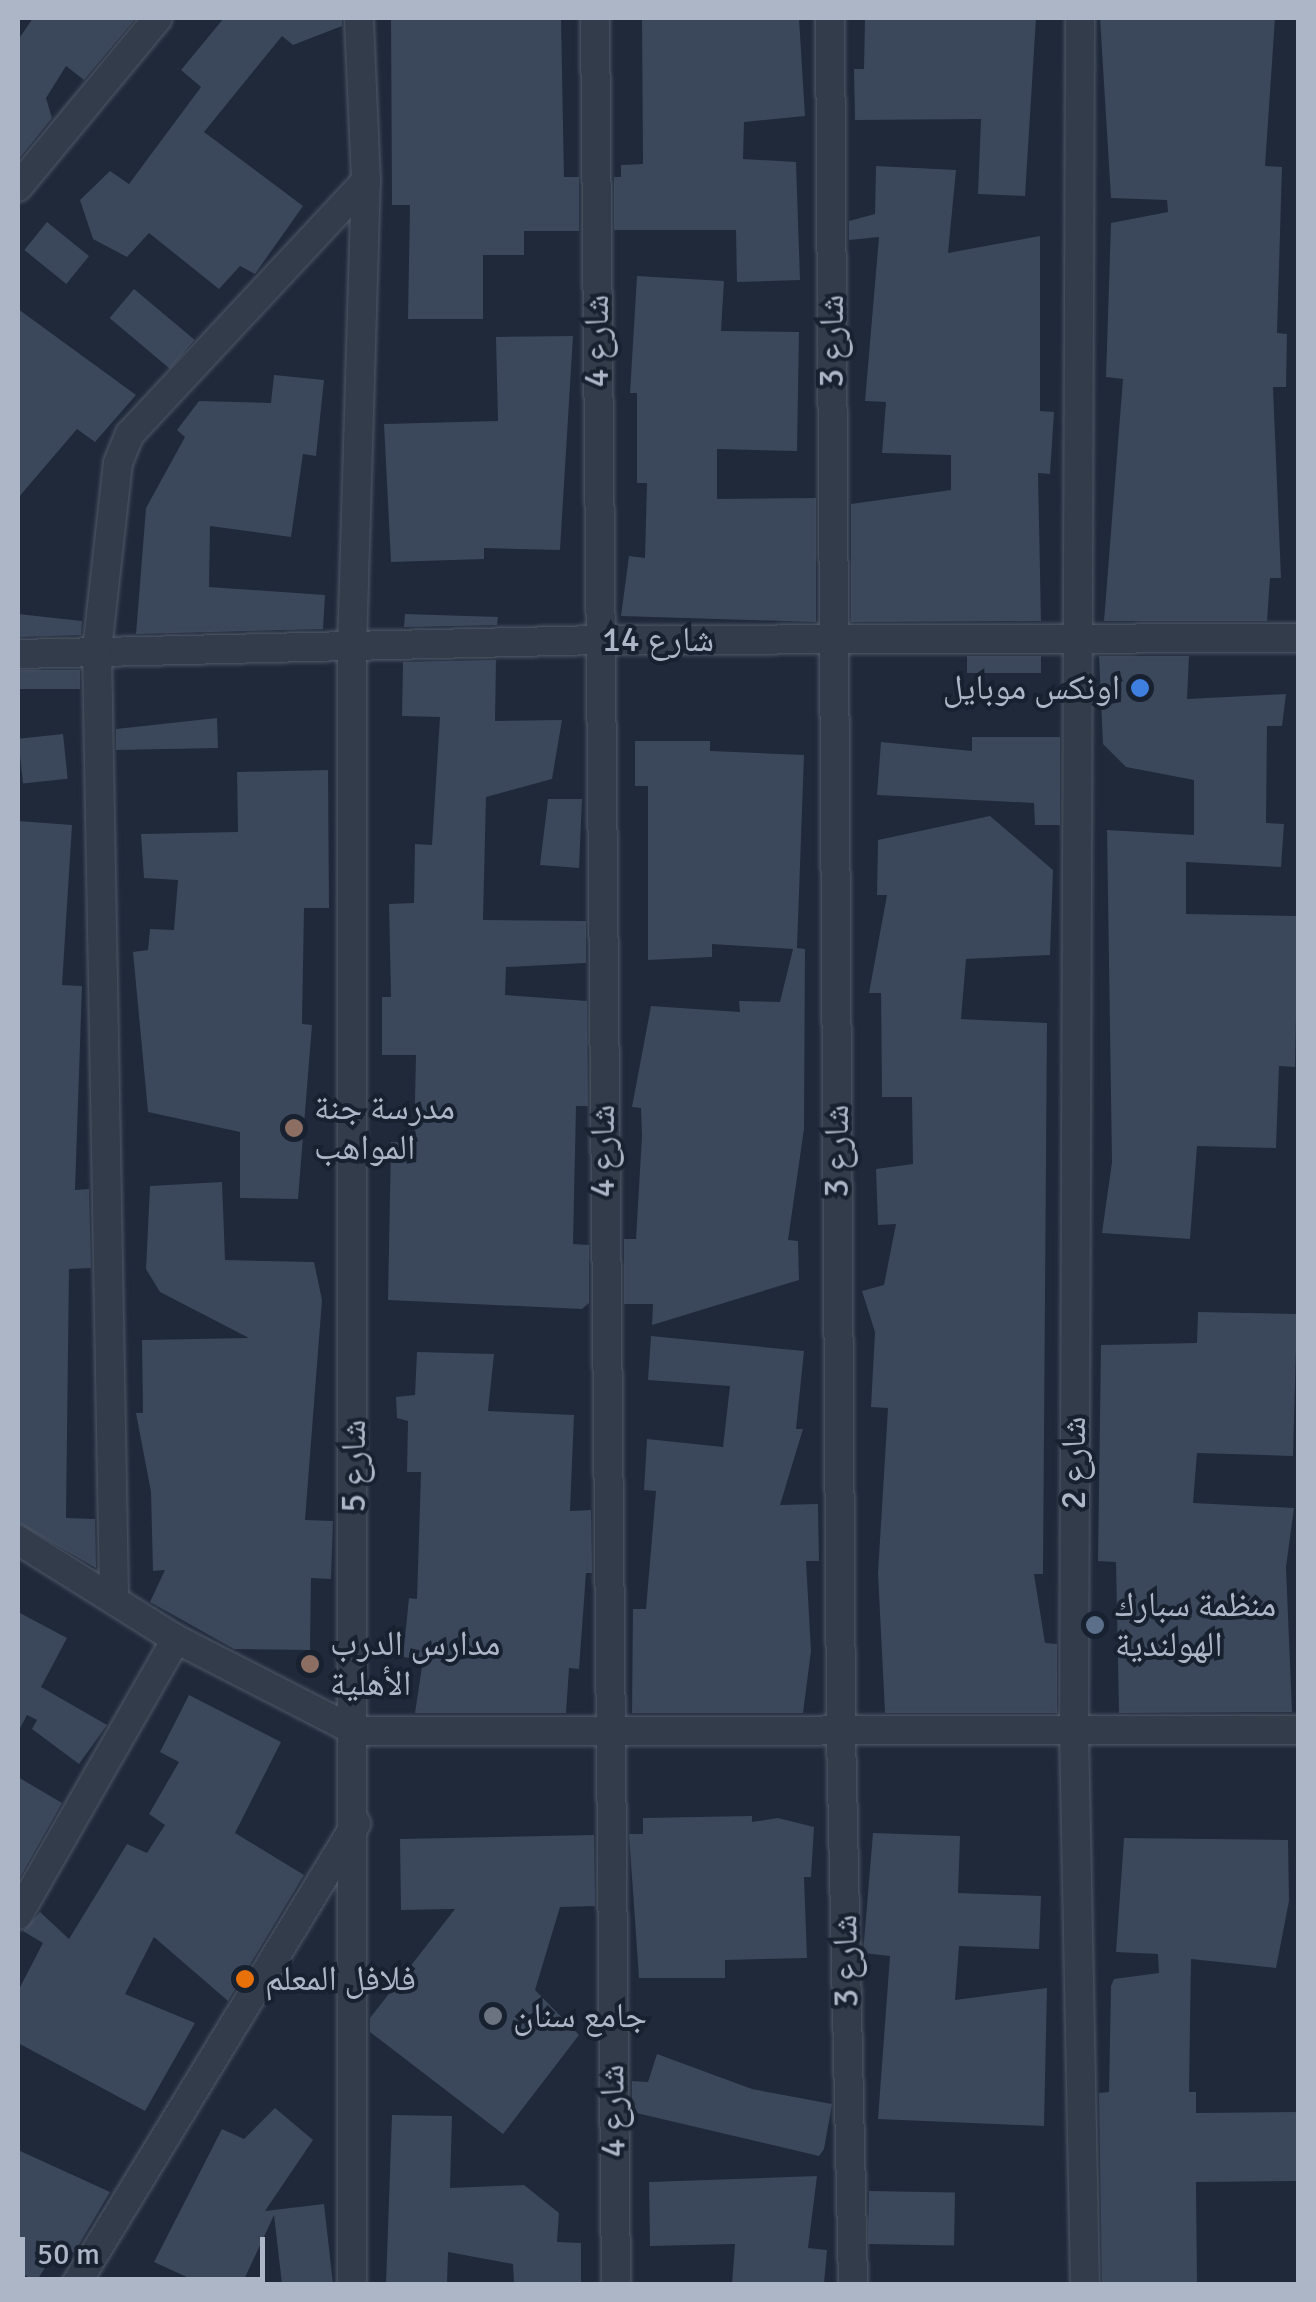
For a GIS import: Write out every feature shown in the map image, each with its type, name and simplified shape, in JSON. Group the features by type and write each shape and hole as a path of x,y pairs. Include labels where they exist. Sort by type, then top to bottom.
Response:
{"street":[{"path":"18,187 158,18"},
{"name":"شارع 5","path":"352,2284 357,1823 352,648 366,180 359,18"},
{"name":"شارع 4","path":"595,18 607,1730 616,2284"},
{"name":"شارع 3","path":"830,18 840,1734 853,2284"},
{"name":"شارع 2","path":"1080,18 1073,642 1074,1732 1085,2284"},
{"path":"114,1594 97,650 122,447 366,180"},
{"name":"شارع 14","path":"18,654 600,640 1073,642 1298,638"},
{"path":"18,1540 114,1594 176,1639 355,1731 840,1734 1298,1730"},
{"path":"18,1914 176,1639"},
{"path":"76,2284 357,1823"}],"building":[{"path":"33,18 136,18 84,80 66,66 46,98 52,118 18,160 18,40"},
{"path":"224,18 342,18 342,26 293,45 282,36 204,132 303,206 255,274 240,266 219,289 149,233 127,257 93,239 80,200 110,171 129,184 201,87 181,70"},
{"path":"391,18 561,18 564,177 579,177 579,231 524,231 524,255 483,255 483,319 408,319 410,205 392,205"},
{"path":"642,18 799,18 805,116 744,122 743,159 796,162 800,280 737,282 736,230 614,230 614,177 621,177 621,165 643,164"},
{"path":"865,18 1036,18 1025,196 978,194 981,119 855,120 854,69 864,69"},
{"path":"1100,18 1275,18 1265,166 1282,167 1277,333 1287,334 1286,387 1273,387 1281,578 1270,578 1267,621 1104,621 1123,379 1106,377 1111,223 1168,212 1167,200 1111,198"},
{"path":"876,166 956,170 948,253 1040,236 1040,411 1054,412 1050,474 1038,473 1041,621 851,622 851,504 951,490 951,455 882,453 886,402 865,401 879,237 849,240 849,221 875,214"},
{"path":"47,222 89,256 66,284 24,250"},
{"path":"637,276 724,281 721,331 799,332 797,451 717,449 717,499 816,498 816,622 621,616 629,556 645,558 647,483 637,483 637,393 630,393"},
{"path":"134,289 195,340 170,369 110,318"},
{"path":"18,309 136,395 95,442 77,429 18,498"},
{"path":"573,336 560,550 484,548 484,559 391,562 384,424 498,421 496,337"},
{"path":"274,375 324,380 316,456 303,454 291,537 210,526 209,587 325,595 323,629 136,634 146,508 185,437 177,430 199,401 271,403"},
{"path":"18,614 82,621 81,635 18,637"},
{"path":"405,614 498,617 497,625 404,627"},
{"path":"967,656 1041,656 1041,673 967,673"},
{"path":"1099,656 1189,656 1187,699 1286,694 1282,726 1267,726 1266,823 1284,824 1281,867 1186,862 1186,914 1298,916 1295,1067 1279,1066 1276,1148 1197,1146 1190,1239 1102,1233 1112,1162 1107,830 1194,835 1194,780 1126,767 1103,744"},
{"path":"496,660 495,721 562,720 552,779 486,797 483,920 586,921 586,963 506,967 505,995 587,1001 588,1106 576,1106 573,1244 589,1245 589,1303 582,1309 388,1300 391,1142 414,1143 416,1055 382,1055 382,997 391,997 389,904 414,903 415,844 432,845 440,717 402,716 403,662"},
{"path":"18,670 80,670 80,689 18,689"},
{"path":"217,718 218,748 116,750 116,729"},
{"path":"63,734 68,779 23,783 18,739"},
{"path":"972,737 1060,737 1060,825 1035,825 1034,803 877,795 881,742 972,751"},
{"path":"635,741 710,741 710,751 804,755 797,948 805,949 804,1129 788,1240 798,1241 799,1280 652,1325 653,1304 624,1304 624,1239 636,1239 642,1136 641,1108 632,1107 651,1006 740,1012 739,1001 780,1002 793,949 712,944 712,957 648,960 648,786 635,786"},
{"path":"328,770 329,908 304,908 302,1024 312,1025 298,1199 240,1198 240,1132 148,1112 133,952 148,950 150,929 174,930 178,880 144,878 141,834 238,832 237,772"},
{"path":"548,799 582,799 579,868 540,865"},
{"path":"990,816 1053,870 1050,955 966,959 961,1019 1047,1023 1043,1574 1034,1574 1045,1643 1057,1644 1057,1713 885,1713 878,1573 888,1408 871,1407 875,1332 862,1291 884,1285 896,1224 878,1225 876,1169 913,1164 912,1097 882,1097 881,993 869,993 887,895 877,895 878,840"},
{"path":"18,821 72,825 62,985 82,986 75,1190 89,1189 91,1268 69,1269 66,1518 95,1519 96,1568 18,1523"},
{"path":"222,1182 225,1260 314,1262 322,1300 305,1520 333,1521 331,1579 311,1578 310,1650 234,1649 150,1602 165,1570 153,1571 151,1492 136,1413 143,1413 142,1340 249,1338 160,1292 146,1269 150,1186"},
{"path":"1198,1312 1297,1314 1293,1456 1197,1453 1193,1503 1294,1508 1286,1567 1292,1712 1119,1713 1116,1562 1098,1561 1101,1345 1197,1343"},
{"path":"651,1336 804,1351 796,1429 803,1429 780,1505 818,1504 819,1561 806,1561 811,1651 803,1713 632,1713 633,1609 646,1609 656,1491 644,1490 647,1439 723,1447 730,1386 648,1380"},
{"path":"417,1352 494,1354 488,1411 574,1415 570,1511 591,1510 592,1573 586,1573 579,1669 569,1668 566,1713 415,1713 423,1660 403,1657 409,1598 417,1599 421,1472 407,1472 408,1421 397,1418 396,1397 415,1395"},
{"path":"18,1612 67,1638 41,1687 107,1725 79,1764 32,1729 37,1720 27,1715 18,1732"},
{"path":"189,1695 281,1742 235,1833 304,1875 228,2001 154,1937 125,1994 195,2023 145,2111 18,2043 18,1991 43,1943 23,1931 40,1912 69,1939 127,1844 147,1853 165,1825 149,1814 179,1762 160,1752"},
{"path":"18,1777 62,1803 18,1881"},
{"path":"752,1816 752,1822 778,1818 814,1827 811,1877 804,1877 807,1958 725,1960 725,1978 639,1978 629,1834 643,1834 643,1818"},
{"path":"873,1833 960,1836 958,1893 1041,1896 1039,1949 959,1946 955,2000 1047,1988 1044,2126 878,2119 890,1956 863,1953"},
{"path":"594,1835 595,1906 560,1907 535,1990 579,2035 503,2134 370,2032 370,2018 455,1909 401,1910 400,1839"},
{"path":"1124,1838 1288,1840 1289,1901 1276,1968 1191,1959 1189,2092 1196,2092 1196,2113 1298,2112 1298,2181 1196,2182 1197,2284 1102,2284 1099,2093 1109,2092 1111,1986 1114,1979 1159,1973 1158,1954 1116,1952"},
{"path":"657,2054 752,2089 832,2104 824,2149 819,2156 632,2112 632,2081 648,2082"},
{"path":"275,2108 313,2140 265,2211 324,2204 333,2284 282,2284 274,2215 242,2284 202,2284 154,2262 222,2129 244,2139"},
{"path":"392,2115 452,2116 450,2188 524,2185 559,2213 557,2242 581,2243 581,2284 514,2284 513,2264 448,2252 447,2284 386,2284"},
{"path":"18,2150 110,2192 74,2253 60,2244 36,2282 18,2271"},
{"path":"817,2176 808,2248 827,2250 824,2284 732,2284 735,2244 650,2246 649,2182"},
{"path":"869,2191 955,2193 954,2245 868,2244"}],"place":[{"name":"اونكس موبايل","path":"1140,688"},
{"name":"مدرسة جنة المواهب","path":"294,1128"},
{"name":"منظمة سبارك الهولندية","path":"1095,1625"},
{"name":"مدارس الدرب الأهلية","path":"310,1664"},
{"name":"فلافل المعلم","path":"245,1979"},
{"name":"جامع سنان","path":"493,2016"}]}
